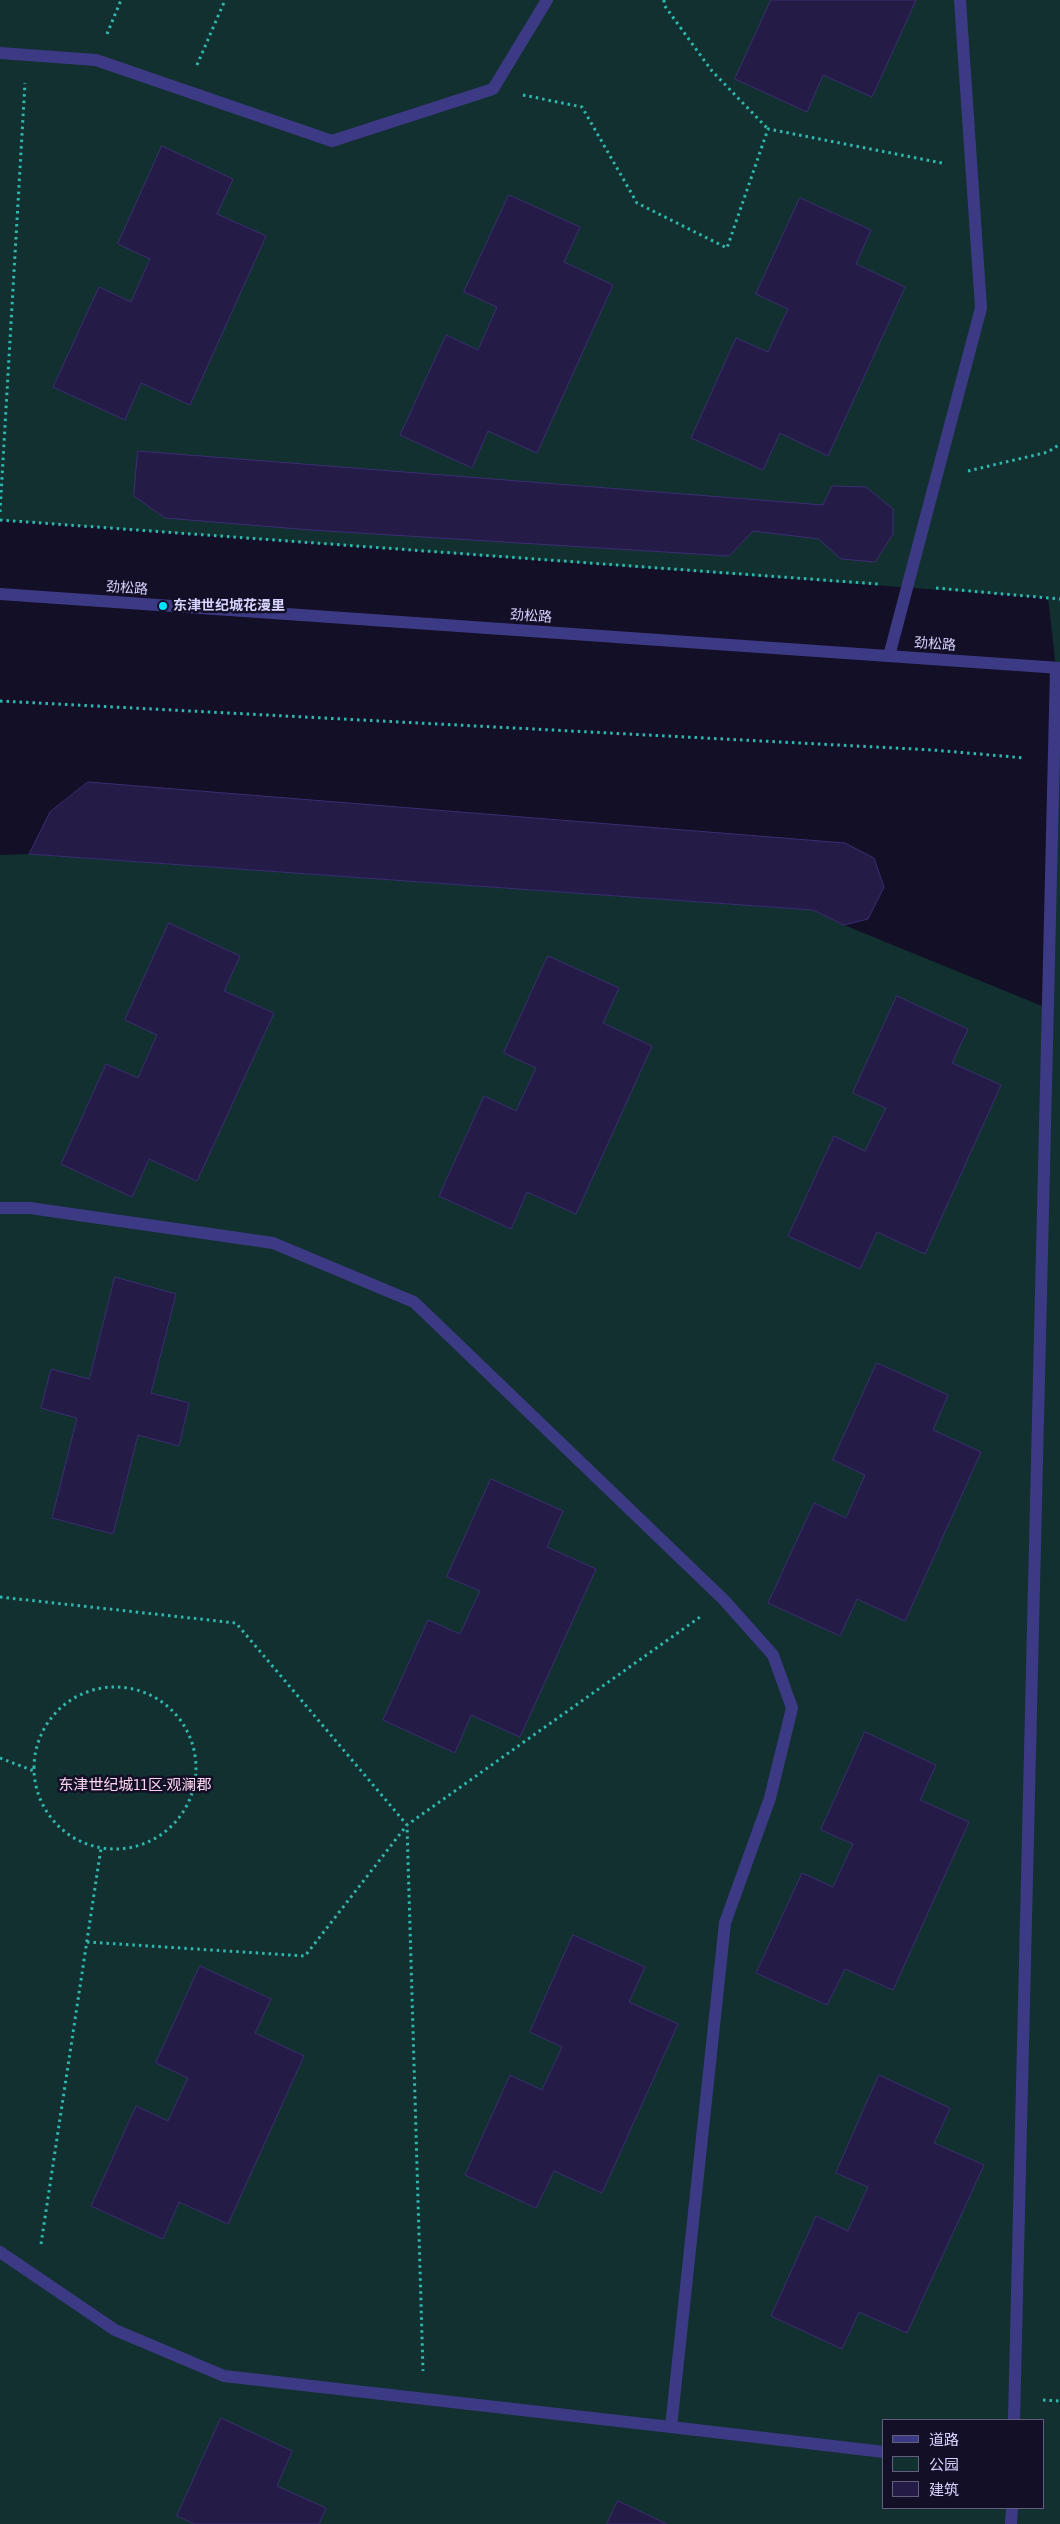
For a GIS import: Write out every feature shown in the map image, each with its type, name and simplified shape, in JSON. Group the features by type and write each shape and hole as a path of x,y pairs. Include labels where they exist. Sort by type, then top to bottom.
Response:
{"street":[{"path":"0,53 96,60 332,141 493,89 547,0"},
{"path":"889,656 981,308 960,0"},
{"name":"劲松路","path":"0,594 1058,668"},
{"path":"1014,2419 1053,760 1058,668"},
{"path":"0,1208 30,1208 273,1243 414,1302 724,1600 773,1655 792,1708 770,1798 725,1923 671,2427"},
{"path":"0,2252 115,2330 224,2376 882,2452"},
{"path":"1011,2524 1012,2509"}],"path":[{"path":"96,60 121,0"},
{"path":"186,90 225,0"},
{"path":"664,0 664,5 712,71 768,129 972,169"},
{"path":"0,512 27,55"},
{"path":"493,89 582,107 637,203 727,248 768,129"},
{"path":"935,479 1048,452 1060,444"},
{"path":"0,520 907,586 1060,599"},
{"path":"0,701 933,750 1053,760"},
{"path":"0,1597 236,1623 408,1825 423,2399"},
{"path":"87,1942 305,1956 408,1825 724,1600"},
{"path":"118,1686 144,1691 167,1704 184,1724 194,1749 196,1776 190,1802 174,1824 153,1840 128,1849 101,1848 76,1840 56,1824 44,1808 37,1790 34,1771 37,1745 48,1720 68,1702 92,1690 118,1686"},
{"path":"0,1758 34,1771"},
{"path":"36,2276 101,1848"}],"green space":[{"path":"0,0 1060,0 1060,2524 0,2524 0,855 29,854 813,910 844,925 1047,1008 1056,668 1048,598 0,520"}],"building":[{"path":"771,0 916,0 872,97 823,75 807,112 735,79"},
{"path":"162,146 233,179 217,214 266,236 190,405 141,383 125,420 53,387 99,287 131,302 150,259 118,244"},
{"path":"509,195 580,227 564,262 613,285 537,453 488,431 472,468 400,435 446,335 478,350 497,307 464,292"},
{"path":"800,198 871,230 856,264 905,287 828,456 780,433 763,470 691,438 736,338 768,352 788,309 756,294"},
{"path":"138,451 823,505 832,486 866,487 893,509 893,534 875,562 841,559 819,539 753,531 729,556 311,530 165,518 134,496"},
{"path":"88,782 845,843 874,858 884,887 868,919 844,925 813,910 29,854 50,812"},
{"path":"169,923 240,956 224,991 274,1013 197,1181 149,1159 132,1197 61,1164 106,1064 138,1078 157,1035 125,1020"},
{"path":"548,956 619,988 603,1023 652,1046 576,1214 527,1192 511,1229 439,1196 484,1096 516,1111 536,1068 504,1053"},
{"path":"897,996 968,1029 952,1063 1001,1085 925,1254 877,1232 860,1269 788,1236 834,1136 865,1151 886,1108 853,1093"},
{"path":"115,1277 176,1294 151,1393 189,1403 179,1446 138,1435 113,1534 52,1518 77,1418 41,1408 51,1369 89,1379"},
{"path":"877,1363 948,1395 933,1430 981,1452 905,1621 857,1599 840,1636 768,1603 814,1503 846,1518 865,1475 833,1460"},
{"path":"491,1479 563,1511 547,1547 596,1569 520,1737 471,1715 455,1753 383,1720 428,1620 460,1634 480,1591 447,1577"},
{"path":"865,1732 936,1765 920,1800 969,1822 893,1990 845,1969 827,2005 756,1973 802,1873 833,1887 853,1844 821,1830"},
{"path":"573,1935 645,1967 629,2002 678,2024 602,2193 554,2171 536,2208 465,2175 510,2075 542,2090 562,2047 530,2032"},
{"path":"200,1966 271,1999 255,2033 304,2056 228,2224 179,2202 163,2239 91,2206 136,2106 168,2121 188,2078 156,2063"},
{"path":"879,2075 950,2108 934,2143 984,2165 907,2333 859,2312 842,2349 771,2316 816,2216 848,2231 868,2187 836,2173"},
{"path":"221,2418 292,2451 277,2486 326,2508 319,2524 195,2524 177,2516"},
{"path":"618,2501 667,2524 607,2524"}],"place":[{"name":"东津世纪城花漫里","path":"163,606"}],"district":[{"name":"东津世纪城11区-观澜郡","path":"135,1785"}]}
